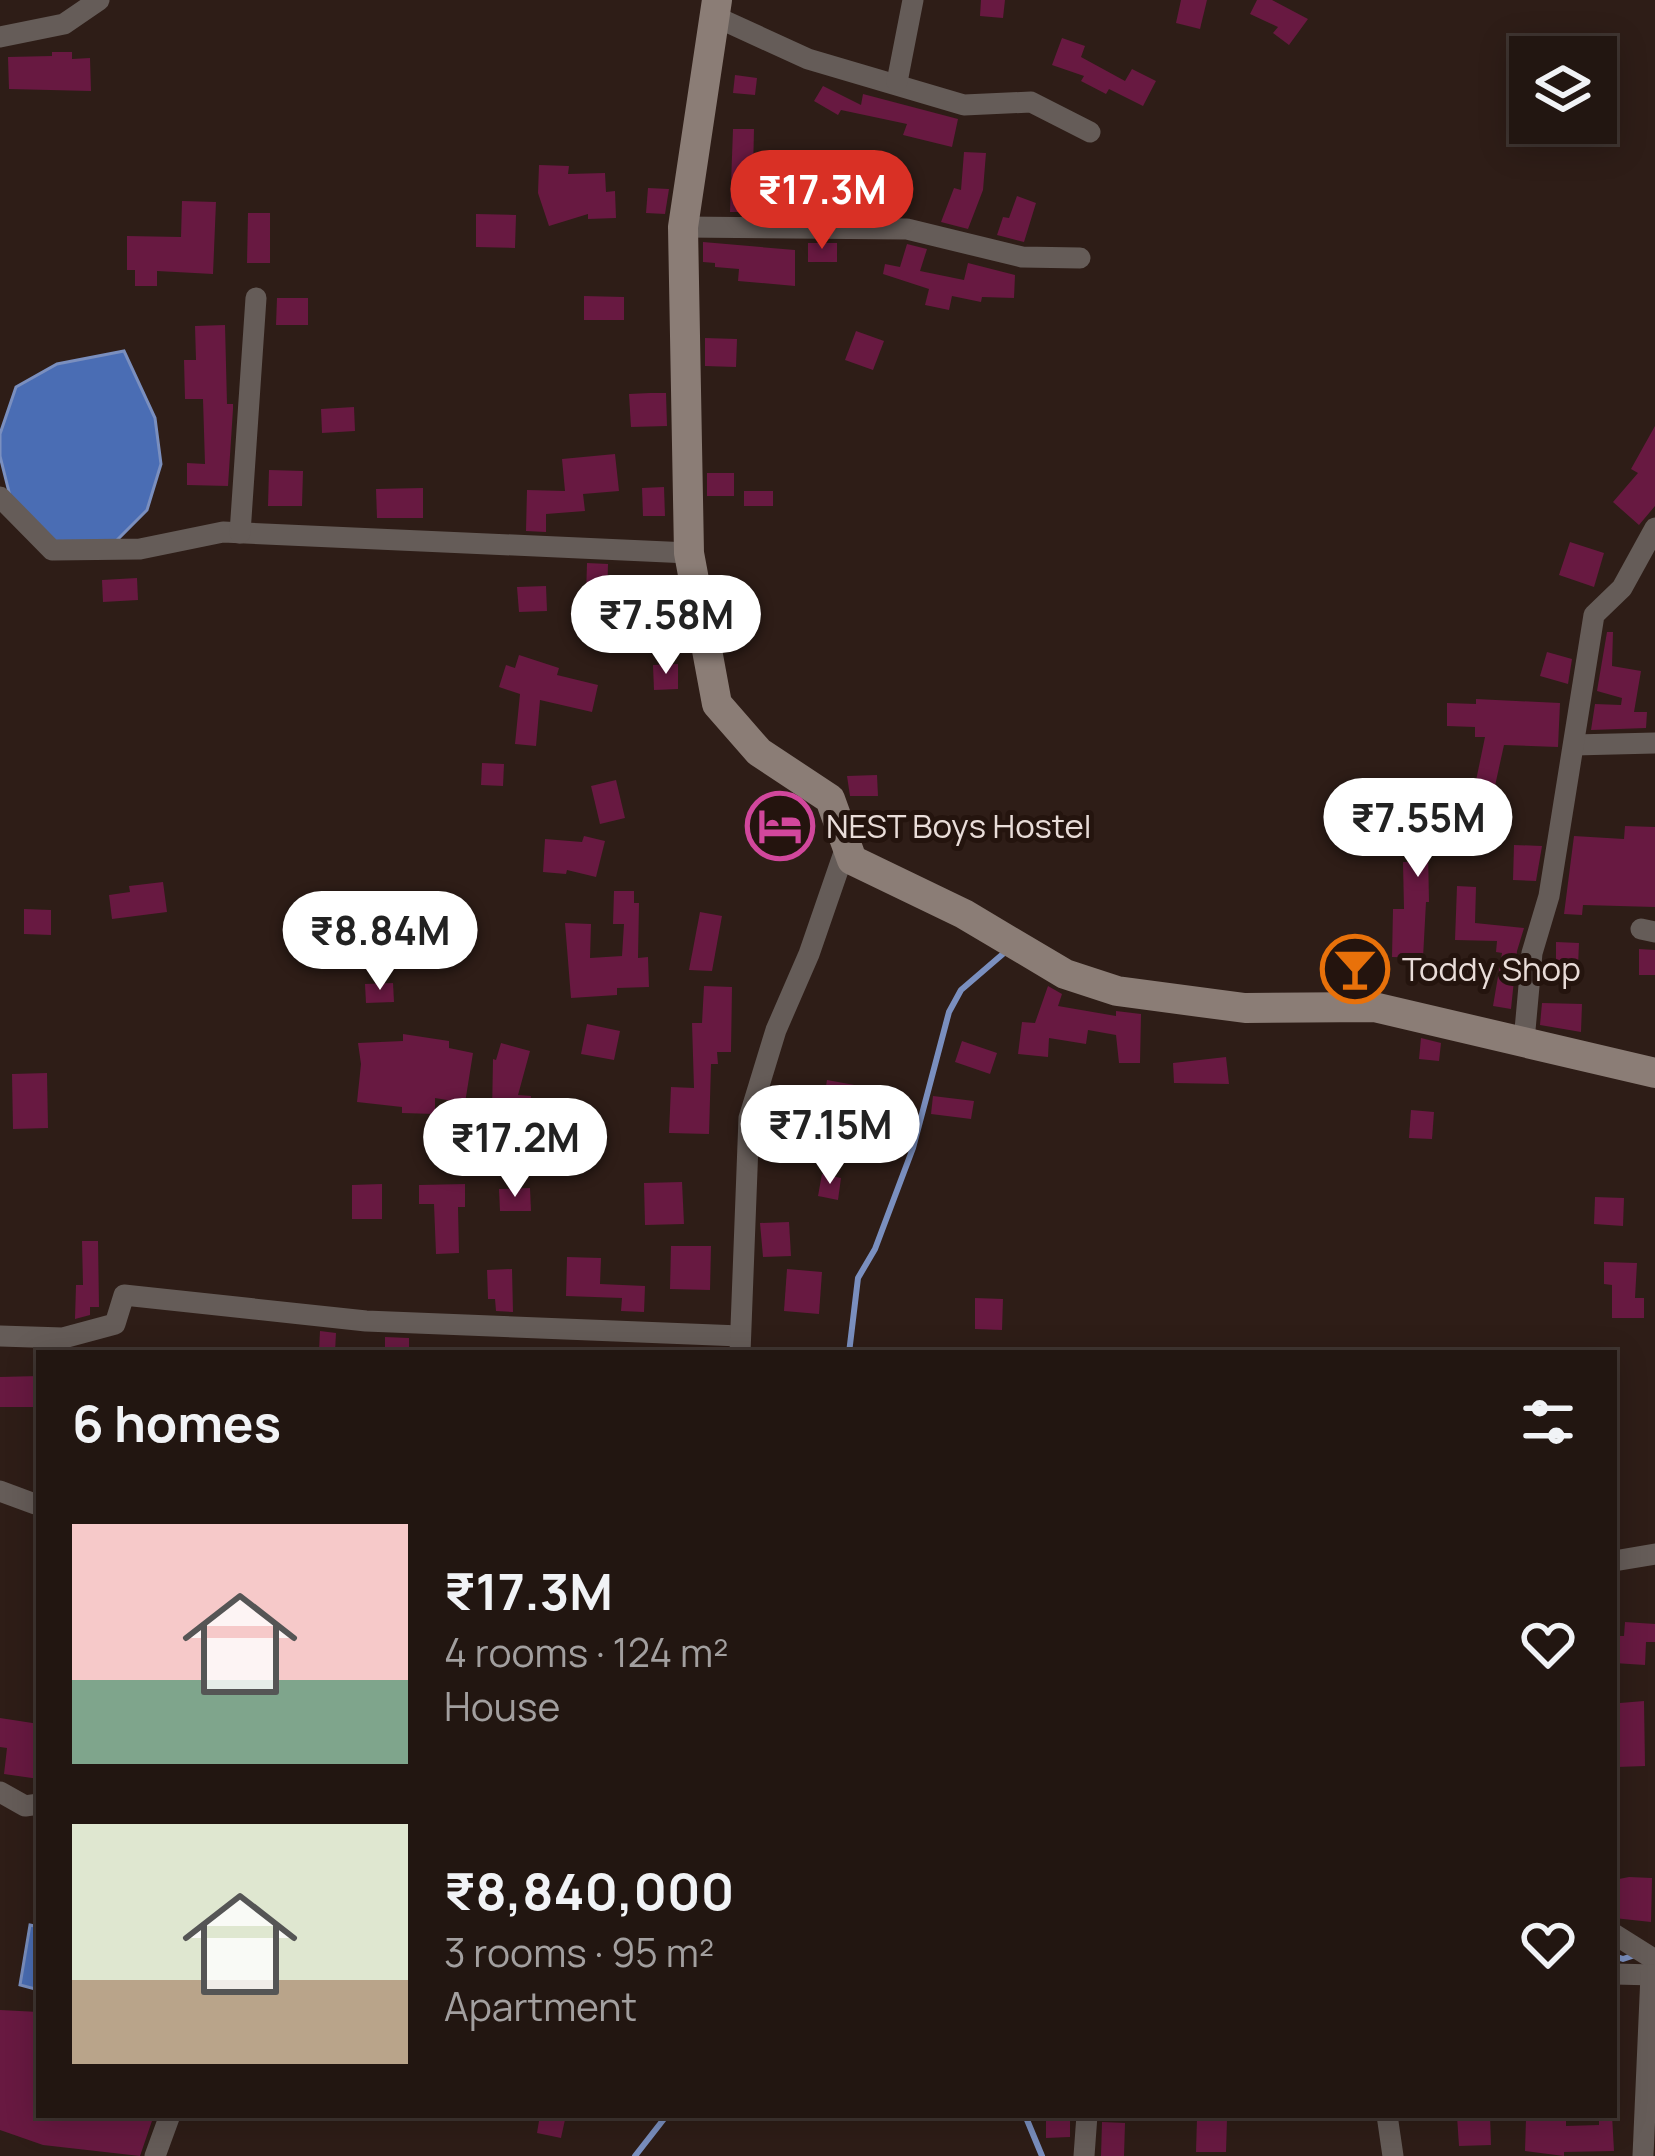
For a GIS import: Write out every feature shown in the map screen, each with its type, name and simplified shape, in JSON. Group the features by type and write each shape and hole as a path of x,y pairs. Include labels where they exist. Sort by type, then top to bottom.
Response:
{"street":[{"path":"0,37 64,24 99,0"},
{"path":"897,82 913,0"},
{"path":"1090,132 1031,102 964,105 808,58 716,8 683,227 689,553 717,704 759,752 830,799 852,860 964,914 1065,974 1118,991 1245,1008 1374,1006 1655,1073"},
{"path":"683,227 907,229 1022,257 1080,258"},
{"path":"240,533 256,298"},
{"path":"0,497 52,550 140,549 223,532 689,553"},
{"path":"1524,1041 1532,953 1549,896 1594,615 1622,588 1655,528"},
{"path":"1574,745 1655,743"},
{"path":"0,1336 63,1338 115,1324 124,1295 366,1321 740,1345 748,1118 847,844"},
{"path":"0,1491 35,1504"},
{"path":"1617,1560 1655,1554"},
{"path":"0,1792 26,1806 36,1804"},
{"path":"1623,1939 1654,1970 1642,2156"},
{"path":"1617,1974 1654,1970"},
{"path":"155,2156 169,2118"},
{"path":"1084,2156 1087,2118"},
{"path":"1387,2118 1393,2156"}],"water":[{"path":"124,351 155,418 161,464 147,510 116,541 57,547 12,504 0,456 0,434 16,387 57,364"},
{"path":"30,1925 36,1926 36,1989 20,1985"}],"building":[{"path":"981,0 1005,0 1003,18 980,16"},
{"path":"1181,0 1207,0 1200,29 1176,23"},
{"path":"1257,0 1272,0 1308,19 1289,45 1273,33 1278,27 1250,14"},
{"path":"1062,38 1085,46 1081,57 1125,81 1132,69 1156,81 1143,106 1109,89 1106,94 1081,81 1084,76 1052,65"},
{"path":"52,52 72,52 72,59 90,58 91,91 9,89 8,57 52,56"},
{"path":"735,75 757,78 755,95 733,93"},
{"path":"823,86 861,105 863,94 958,119 952,147 903,135 907,124 841,110 838,115 814,101"},
{"path":"733,129 754,129 753,173 787,174 786,212 730,212"},
{"path":"964,152 986,153 983,190 968,229 941,222 954,188 961,190"},
{"path":"539,165 569,166 568,174 605,173 606,192 615,191 616,218 588,219 588,214 549,226 538,193"},
{"path":"648,188 669,189 665,214 646,213"},
{"path":"1017,196 1036,203 1024,242 997,235"},
{"path":"182,201 216,202 213,274 157,271 157,286 135,286 135,270 127,270 127,236 181,237"},
{"path":"248,213 270,213 270,263 247,263"},
{"path":"476,214 516,215 515,248 476,247"},
{"path":"703,242 795,250 795,286 738,281 739,269 703,262"},
{"path":"808,243 837,243 837,262 808,262"},
{"path":"907,244 927,249 920,271 964,280 968,263 1015,275 1014,298 982,297 981,302 952,296 949,310 925,305 929,289 883,274 885,264 900,267"},
{"path":"584,296 624,297 624,320 584,320"},
{"path":"277,298 308,298 308,325 276,325"},
{"path":"225,325 227,404 233,404 228,486 187,485 187,463 205,464 203,399 185,399 184,360 196,360 195,326"},
{"path":"856,331 884,341 873,370 845,360"},
{"path":"705,338 737,339 736,367 705,366"},
{"path":"666,393 667,426 631,427 629,394"},
{"path":"354,407 355,431 322,433 321,409"},
{"path":"1655,426 1655,506 1639,525 1613,502 1638,473 1631,469"},
{"path":"615,454 619,491 583,494 585,511 546,514 546,532 526,531 527,490 565,491 562,459"},
{"path":"269,470 303,471 302,506 268,506"},
{"path":"707,473 734,473 734,496 707,496"},
{"path":"664,487 665,516 643,516 642,488"},
{"path":"423,488 423,518 377,518 376,489"},
{"path":"744,491 773,491 773,506 744,506"},
{"path":"1570,542 1604,553 1594,587 1559,575"},
{"path":"587,563 608,564 607,596 586,595"},
{"path":"137,578 138,600 103,602 102,580"},
{"path":"546,586 547,611 519,612 517,587"},
{"path":"1607,632 1613,632 1612,666 1641,671 1634,712 1647,712 1646,728 1591,730 1595,704 1621,705 1622,698 1597,691"},
{"path":"1547,652 1572,659 1568,684 1540,676"},
{"path":"519,655 559,668 557,675 598,685 592,712 540,700 536,746 515,744 520,694 499,687 506,665 515,668"},
{"path":"678,664 678,689 654,690 653,665"},
{"path":"1476,699 1560,703 1558,747 1504,745 1491,804 1472,800 1485,737 1475,737 1475,727 1447,726 1447,703 1476,704"},
{"path":"482,763 504,764 503,786 481,785"},
{"path":"877,775 878,796 850,796 847,776"},
{"path":"616,780 625,818 600,824 591,786"},
{"path":"1411,801 1453,807 1449,833 1433,830 1428,852 1423,958 1392,957 1393,909 1404,909 1403,862 1409,862 1417,828 1407,826"},
{"name":"NEST Boys Hostel","path":"803,809 803,842 758,843 757,810"},
{"path":"1625,826 1655,827 1655,907 1583,905 1582,915 1564,914 1574,836 1624,839"},
{"path":"584,836 605,841 596,877 567,870 566,874 543,872 545,839 582,842"},
{"path":"1514,845 1542,846 1536,881 1513,880"},
{"path":"163,882 167,912 112,919 109,895 130,892 129,886"},
{"path":"1457,886 1476,887 1475,923 1524,928 1511,1009 1493,1006 1502,953 1496,952 1497,941 1455,940"},
{"path":"614,891 634,891 634,903 639,903 638,958 648,957 649,987 571,998 565,923 591,924 590,958 622,956 624,924 613,924"},
{"path":"24,909 51,910 51,935 24,934"},
{"path":"700,912 722,916 712,971 689,970"},
{"path":"412,922 447,922 446,955 368,956 369,935 412,934"},
{"path":"1556,942 1579,943 1578,966 1556,966"},
{"path":"1639,949 1655,950 1655,975 1639,975"},
{"name":"Toddy Shop","path":"1342,955 1366,956 1366,988 1345,988"},
{"path":"393,983 394,1002 366,1003 365,984"},
{"path":"704,986 732,987 731,1052 717,1052 718,1064 711,1064 709,1134 669,1133 671,1087 694,1088 692,1023 702,1023"},
{"path":"1048,986 1062,994 1058,1006 1116,1016 1116,1011 1141,1014 1140,1063 1119,1063 1116,1035 1088,1030 1086,1044 1049,1038 1048,1057 1018,1054 1022,1022 1035,1023"},
{"path":"1542,1003 1582,1004 1581,1032 1540,1025"},
{"path":"587,1024 620,1031 614,1060 581,1054"},
{"path":"403,1034 449,1041 449,1048 473,1053 465,1103 435,1098 435,1114 402,1113 402,1107 357,1102 358,1043 403,1041"},
{"path":"1421,1038 1441,1043 1439,1061 1419,1059"},
{"path":"962,1041 997,1053 990,1074 955,1062"},
{"path":"501,1043 530,1051 518,1095 531,1096 530,1122 509,1122 509,1114 492,1114 493,1059"},
{"path":"1226,1057 1229,1084 1174,1083 1173,1063"},
{"path":"47,1073 48,1128 13,1129 12,1074"},
{"path":"827,1080 860,1086 854,1122 821,1116"},
{"path":"933,1096 974,1101 971,1119 931,1114"},
{"path":"1411,1110 1434,1112 1432,1139 1409,1138"},
{"path":"822,1174 841,1178 838,1200 818,1196"},
{"path":"682,1182 684,1224 645,1225 644,1183"},
{"path":"382,1184 382,1219 352,1219 352,1185"},
{"path":"465,1184 465,1207 458,1207 459,1253 436,1254 434,1204 419,1204 419,1185"},
{"path":"530,1188 531,1211 500,1211 499,1189"},
{"path":"1595,1197 1624,1198 1623,1226 1594,1224"},
{"path":"789,1222 791,1256 763,1257 760,1223"},
{"path":"82,1241 98,1241 99,1307 90,1307 90,1315 75,1319 76,1285 83,1285"},
{"path":"671,1246 711,1246 710,1290 670,1289"},
{"path":"567,1257 601,1258 600,1284 645,1286 644,1312 621,1311 622,1298 566,1296"},
{"path":"1604,1262 1637,1263 1635,1298 1644,1298 1644,1318 1612,1318 1612,1285 1604,1284"},
{"path":"512,1269 513,1312 496,1311 495,1299 488,1299 487,1270"},
{"path":"787,1269 822,1272 819,1314 784,1311"},
{"path":"975,1298 1003,1299 1002,1330 975,1329"},
{"path":"320,1331 336,1333 335,1350 319,1350"},
{"path":"385,1337 409,1338 409,1350 385,1350"},
{"path":"36,1376 36,1407 0,1407 0,1377"},
{"path":"1625,1622 1655,1624 1655,1642 1646,1642 1645,1665 1617,1663 1617,1636 1624,1636"},
{"path":"1644,1701 1645,1766 1617,1767 1620,1703"},
{"path":"0,1718 36,1724 36,1779 4,1774 7,1748 0,1747"},
{"path":"1652,1878 1651,1922 1617,1918 1617,1879"},
{"path":"0,2010 36,2012 36,2118 153,2118 140,2156 43,2145 0,2130"},
{"path":"540,2118 565,2118 561,2138 537,2133"},
{"path":"1046,2118 1070,2118 1070,2137 1046,2138"},
{"path":"1197,2118 1227,2119 1226,2152 1196,2152"},
{"path":"1457,2118 1490,2118 1491,2145 1459,2146"},
{"path":"1599,2118 1612,2118 1614,2151 1564,2152 1564,2156 1525,2151 1526,2119 1566,2121 1566,2126 1599,2125"},
{"path":"1102,2122 1125,2123 1124,2156 1101,2156"}],"waterway":[{"path":"849,1350 858,1278 875,1249 913,1148 949,1012 961,990 1004,953"},
{"path":"1617,1957 1635,1955"},
{"path":"635,2156 665,2118"},
{"path":"1026,2118 1042,2156"}],"place":[{"name":"NEST Boys Hostel","path":"780,826"},
{"name":"Toddy Shop","path":"1355,969"}]}
